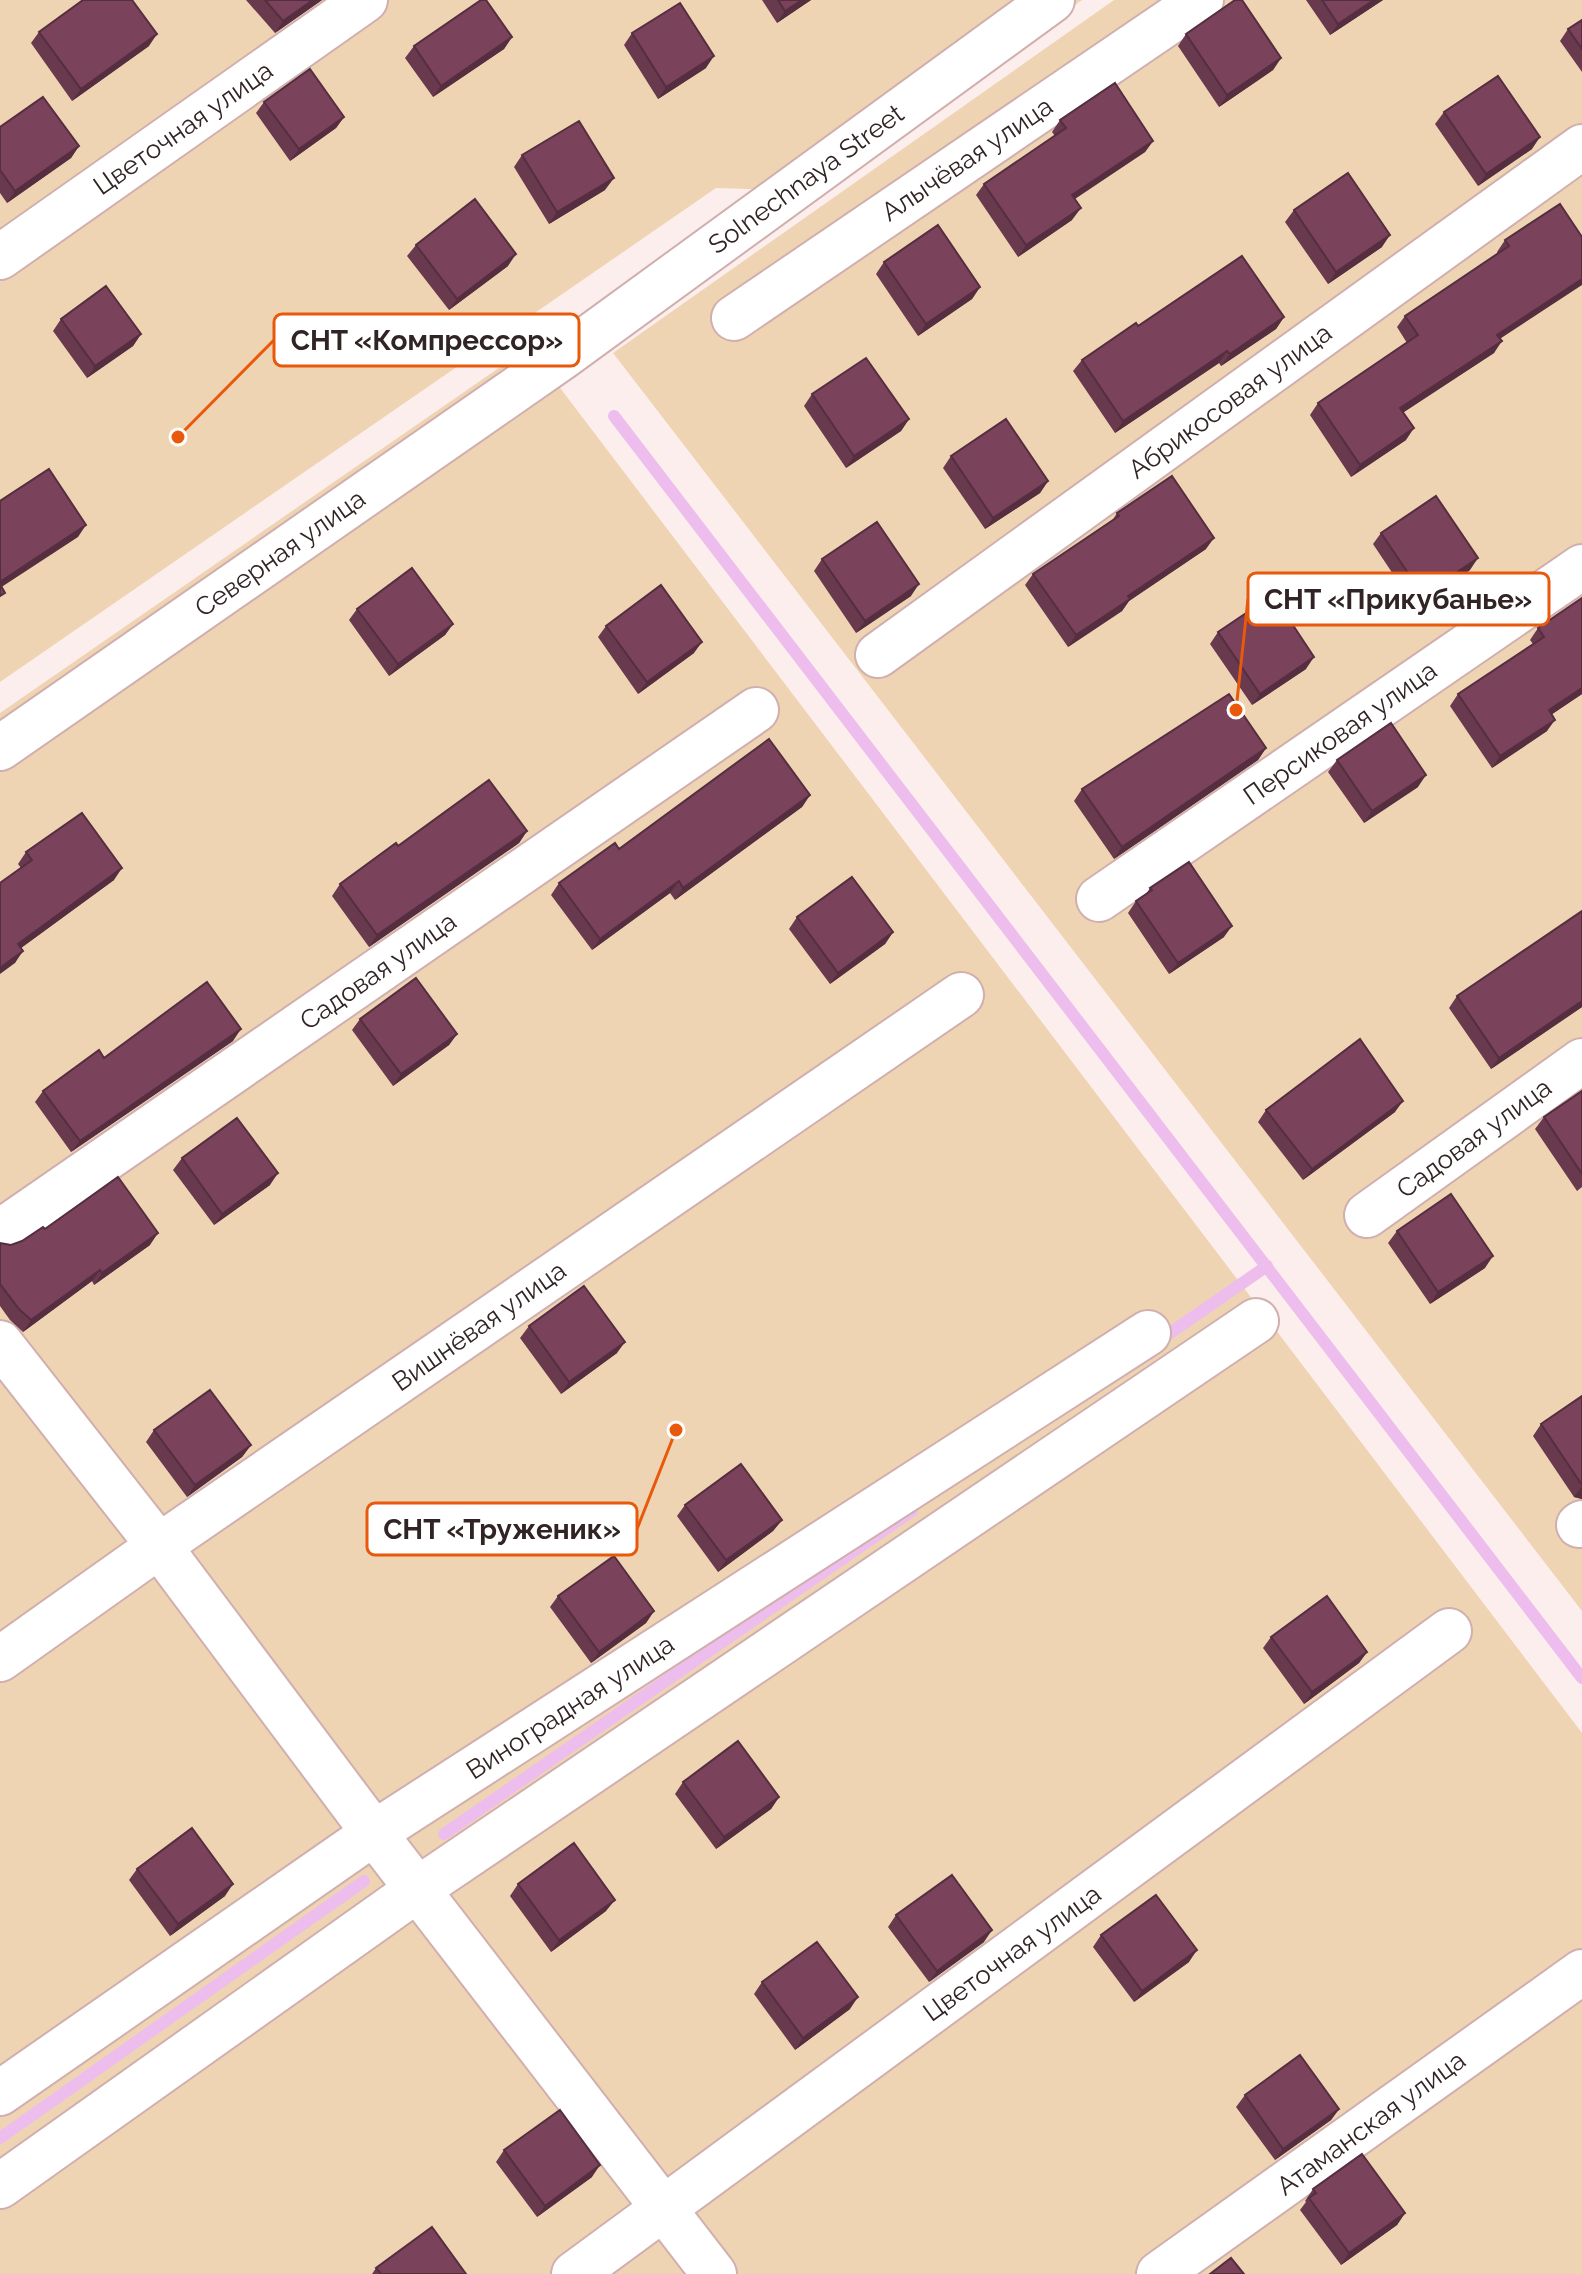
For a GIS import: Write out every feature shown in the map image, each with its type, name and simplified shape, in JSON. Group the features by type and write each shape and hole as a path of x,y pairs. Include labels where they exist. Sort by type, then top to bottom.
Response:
{"street":[{"name":"Цветочная улица","path":"0,257 365,0"},
{"name":"Solnechnaya Street","path":"561,358 1052,0"},
{"name":"Алычёвая улица","path":"734,318 1201,0"},
{"name":"Абрикосовая улица","path":"878,655 1582,147"},
{"name":"Северная улица","path":"0,748 561,358"},
{"name":"Персиковая улица","path":"1099,899 1582,567"},
{"name":"Садовая улица","path":"0,1232 756,710"},
{"name":"Вишнёвая улица","path":"0,1659 159,1546 961,995"},
{"name":"Садовая улица","path":"1367,1215 1582,1061"},
{"path":"0,2186 418,1889 1256,1321"},
{"name":"Виноградная улица","path":"0,2093 374,1833 1148,1333"},
{"path":"0,1343 159,1546 374,1833 714,2274"},
{"name":"Цветочная улица","path":"574,2274 1449,1631"},
{"name":"Атаманская улица","path":"1159,2274 1582,1972"}],"shaded area":[{"path":"0,0 1082,0 810,191 716,188 0,682"},
{"path":"1114,0 1582,0 1582,1611 613,353"},
{"path":"529,347 1582,1733 1582,2274 0,2274 0,713"}],"building":[{"path":"83,0 132,0 157,34 81,89 39,32"},
{"path":"265,0 313,0 283,21"},
{"path":"481,0 486,0 512,37 441,86 414,46"},
{"path":"778,0 802,0 785,11"},
{"path":"1235,0 1242,0 1281,58 1227,95 1186,34"},
{"path":"1322,0 1374,0 1338,24"},
{"path":"680,3 714,56 666,87 632,33"},
{"path":"1582,20 1582,49 1568,29"},
{"path":"310,69 344,117 299,149 264,102"},
{"path":"1498,76 1540,137 1486,174 1444,112"},
{"path":"1115,83 1153,141 1072,195 1081,208 1026,245 984,184 1066,128 1060,120"},
{"path":"43,97 79,146 15,191 0,170 0,127"},
{"path":"579,121 614,178 557,212 522,155"},
{"path":"1348,173 1390,235 1336,272 1294,210"},
{"path":"475,199 516,254 457,299 416,245"},
{"path":"1560,204 1582,237 1582,279 1497,335 1502,341 1400,408 1414,428 1360,465 1318,403 1418,335 1405,316 1509,246 1505,240"},
{"path":"938,225 980,287 926,324 884,262"},
{"path":"1242,256 1284,317 1123,421 1082,360"},
{"path":"106,286 141,334 95,366 61,319"},
{"path":"866,358 909,419 854,456 812,394"},
{"path":"1006,419 1048,481 993,518 951,456"},
{"path":"49,469 86,525 0,582 0,501"},
{"path":"1172,476 1214,538 1076,635 1033,574"},
{"path":"1436,496 1478,558 1423,595 1381,533"},
{"path":"877,522 919,584 865,621 822,559"},
{"path":"412,568 453,624 398,664 357,609"},
{"path":"661,585 702,642 647,682 606,626"},
{"path":"1273,595 1314,657 1260,694 1218,632"},
{"path":"1582,598 1582,688 1549,710 1555,720 1500,756 1458,694 1544,637 1538,628"},
{"path":"1229,694 1266,748 1122,847 1082,789"},
{"path":"1391,723 1426,775 1372,811 1337,760"},
{"path":"769,739 810,795 683,888 679,881 600,939 559,883 615,843 619,849"},
{"path":"489,780 527,831 377,935 340,884"},
{"path":"82,813 122,868 18,944 23,951 0,968 0,883 32,860 26,852"},
{"path":"1189,862 1232,926 1178,963 1136,901"},
{"path":"852,877 893,932 838,973 797,917"},
{"path":"1582,911 1582,1001 1499,1058 1457,996"},
{"path":"416,978 457,1034 401,1074 360,1019"},
{"path":"207,982 241,1029 80,1141 43,1091 99,1050 104,1058"},
{"path":"1360,1039 1403,1101 1312,1169 1266,1110"},
{"path":"1582,1091 1582,1174 1544,1117"},
{"path":"237,1118 278,1173 222,1214 182,1158"},
{"path":"118,1177 158,1233 31,1320 0,1284 0,1243 11,1245 43,1227 45,1229"},
{"path":"1451,1194 1493,1256 1438,1292 1397,1231"},
{"path":"584,1286 625,1342 569,1382 529,1326"},
{"path":"210,1390 251,1445 195,1485 154,1430"},
{"path":"1582,1396 1582,1485 1541,1424"},
{"path":"741,1464 782,1520 726,1560 685,1505"},
{"path":"614,1556 654,1611 599,1652 558,1596"},
{"path":"1327,1596 1367,1652 1312,1692 1271,1637"},
{"path":"738,1741 779,1797 724,1837 683,1782"},
{"path":"192,1828 233,1884 178,1924 137,1869"},
{"path":"574,1843 615,1900 559,1940 518,1884"},
{"path":"952,1875 992,1930 937,1971 896,1915"},
{"path":"1156,1895 1197,1950 1142,1991 1101,1935"},
{"path":"817,1942 858,1997 803,2038 762,1982"},
{"path":"1300,2055 1339,2109 1283,2149 1245,2095"},
{"path":"560,2110 600,2165 545,2206 504,2150"},
{"path":"1362,2154 1405,2213 1349,2253 1309,2198 1316,2193 1313,2189"},
{"path":"432,2227 466,2274 381,2274 376,2268"},
{"path":"1231,2258 1244,2274 1210,2274"}],"waterway":[{"path":"614,416 1582,1678"},
{"path":"1157,1342 1267,1266"},
{"path":"444,1834 912,1511"},
{"path":"0,2138 364,1881"}],"place":[{"name":"СНТ «Компрессор»","path":"178,437"},
{"name":"СНТ «Прикубанье»","path":"1236,710"},
{"name":"СНТ «Труженик»","path":"676,1430"}]}
